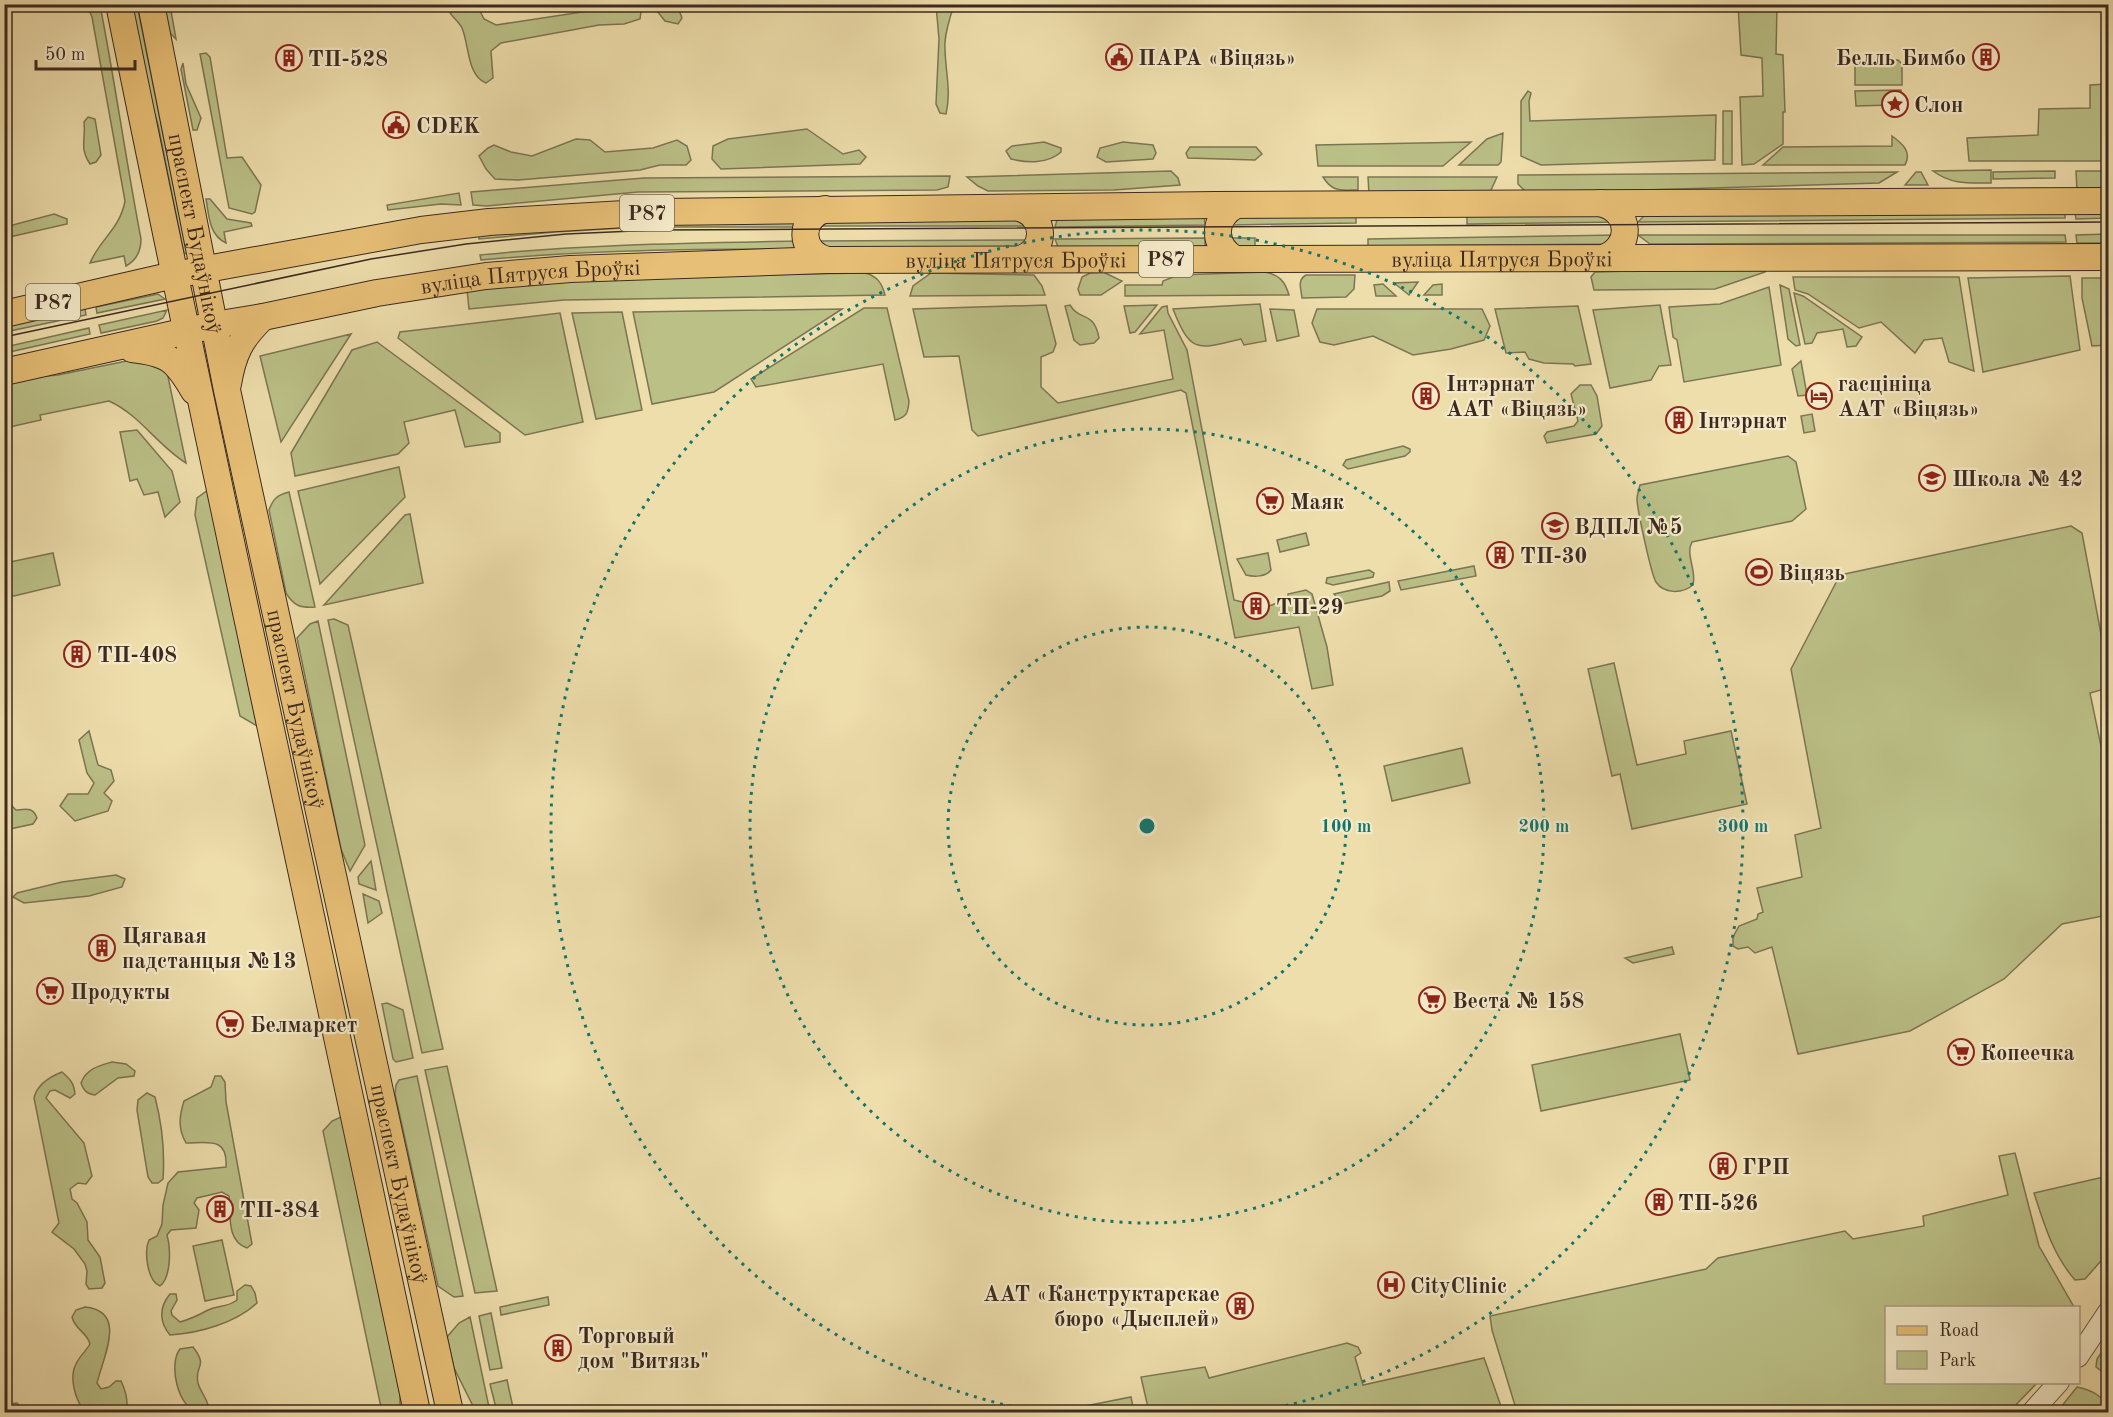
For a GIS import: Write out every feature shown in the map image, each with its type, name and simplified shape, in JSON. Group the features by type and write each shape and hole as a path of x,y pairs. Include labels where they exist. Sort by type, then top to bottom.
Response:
{"main road":[{"name":"праспект Будаўнікоў","path":"118,4 200,401 417,1413"},
{"name":"праспект Будаўнікоў","path":"151,4 227,390 450,1413"},
{"name":"Р87","path":"4,314 174,275 421,230 489,222 659,212 1600,203 2109,201"},
{"path":"1600,203 1617,211 1625,228 1623,242 1619,248 1602,258"},
{"path":"1650,204 1640,211 1633,228 1635,243 1651,258"},
{"path":"1235,259 1224,251 1217,232 1224,213 1236,206"},
{"path":"1020,208 1026,210 1036,220 1041,233 1037,247 1021,259"},
{"path":"825,209 813,215 809,221 805,240 811,251 821,259 827,260"},
{"path":"194,226 213,246 244,262"},
{"path":"101,291 134,276 152,257 165,234"},
{"name":"вуліца Пятруся Броўкі","path":"4,372 214,325 377,293 486,276 570,269 827,260 2109,257"},
{"path":"227,390 232,361 251,329 263,317"},
{"path":"115,348 147,351 168,356 181,368 200,401"}],"street":[{"path":"251,636 279,629"},
{"path":"314,925 341,919"},
{"path":"347,1078 375,1072"},
{"path":"2080,1356 2109,1312"},
{"path":"398,1321 429,1315"},
{"path":"2032,1413 2058,1384"}],"green space":[{"path":"452,4 477,5 484,19 496,25 628,5 638,7 641,12 640,19 624,24 599,25 501,43 491,51 493,78 486,83 475,74 462,28 448,9"},
{"path":"87,5 100,5 141,239 138,254 126,266 124,256 90,263 119,219 125,201 92,17"},
{"path":"129,5 137,5 187,253 184,254 158,125 147,89"},
{"path":"164,5 170,5 176,39 170,33"},
{"path":"657,5 677,5 682,18 678,24 665,21 657,11"},
{"path":"936,5 954,5 945,42 948,87 946,114 940,113 936,104 939,39"},
{"path":"1738,5 1777,5 1776,54 1783,55 1785,112 1783,112 1783,144 1754,164 1742,165 1740,97 1763,96 1762,58 1741,55"},
{"path":"206,53 210,57 227,158 242,157 261,185 255,212 252,214 229,208 200,54"},
{"path":"1898,60 1902,64 1902,85 1855,85 1855,61"},
{"path":"183,63 186,84 201,118 197,130 193,130 181,69"},
{"path":"2107,84 2108,161 1969,161 1967,138 2038,135 2039,109 2090,108 2090,85"},
{"path":"1901,90 1902,113 1895,115 1895,108 1892,105 1856,106 1855,91"},
{"path":"1528,91 1531,93 1530,121 1716,115 1715,160 1541,165 1521,156 1521,101"},
{"path":"1723,111 1732,111 1732,164 1723,164"},
{"path":"88,117 95,119 101,155 96,162 90,164 84,148 84,122"},
{"path":"807,129 843,154 859,150 866,157 860,164 721,169 712,159 713,146 728,139"},
{"path":"1503,133 1501,162 1498,165 1459,165 1487,139"},
{"path":"1892,136 1903,145 1907,152 1905,165 1763,165 1783,147 1892,146"},
{"path":"576,139 590,140 605,152 653,148 677,140 687,146 691,160 686,165 660,165 640,170 518,180 495,179 479,156 494,145 511,152 532,156"},
{"path":"1044,142 1061,148 1061,152 1044,161 1030,162 1011,159 1006,151 1012,146"},
{"path":"1123,142 1153,145 1156,153 1153,159 1106,162 1097,157 1100,148"},
{"path":"1471,142 1443,166 1318,166 1316,145"},
{"path":"1190,147 1256,147 1262,154 1255,160 1188,158 1186,153"},
{"path":"1991,170 1991,183 1954,181 1933,171"},
{"path":"1171,171 1178,178 1180,185 1114,190 988,191 967,177"},
{"path":"2055,171 2055,178 1993,179 1993,172"},
{"path":"2076,171 2108,171 2108,190 2077,191"},
{"path":"1897,172 1879,183 1539,193 1525,191 1518,184 1518,175"},
{"path":"1916,172 1921,172 1928,185 1905,185"},
{"path":"950,176 948,187 937,190 638,192 487,206 473,205 471,192 644,178"},
{"path":"1323,177 1358,177 1358,190 1334,188"},
{"path":"1368,177 1497,177 1491,190 1485,194 1369,194"},
{"path":"459,193 461,205 441,204 388,210 387,205"},
{"path":"206,199 210,199 227,219 251,223 252,226 224,232 226,243 220,240 213,230"},
{"path":"1608,212 1619,222 1467,224 1467,215"},
{"path":"2065,212 2065,218 1638,222 1646,214"},
{"path":"2075,212 2108,212 2108,218 2076,219"},
{"path":"54,214 67,219 67,224 5,238 5,227"},
{"path":"1356,215 1356,223 1230,225 1236,216"},
{"path":"1058,216 1204,216 1205,225 1055,227"},
{"path":"1019,217 1027,226 817,226 823,219"},
{"path":"803,220 799,227 642,227 479,239 479,233 555,227"},
{"path":"2108,234 2108,243 2077,243 2076,235"},
{"path":"1618,235 1610,244 1368,246 1368,239"},
{"path":"1638,235 2065,235 2066,242 1650,244"},
{"path":"1205,238 1205,247 1058,247 1055,239"},
{"path":"1231,238 1255,238 1255,246 1236,246"},
{"path":"1028,240 1019,247 821,247 815,241"},
{"path":"799,241 802,249 641,251 481,260 480,255 599,246"},
{"path":"1764,267 1765,272 1715,289 1594,290 1591,277 1595,272"},
{"path":"1103,272 1122,281 1101,295 1080,295 1078,289 1082,277 1090,273"},
{"path":"1265,272 1281,279 1289,295 1125,296 1125,285 1162,285 1163,281 1178,275"},
{"path":"865,273 878,281 885,295 564,300 469,309 467,290 562,278"},
{"path":"931,273 1034,275 1045,295 910,296 913,286"},
{"path":"1306,275 1355,275 1354,289 1346,297 1302,298 1301,282"},
{"path":"2070,276 2080,350 1983,372 1968,278"},
{"path":"1793,277 1959,277 1974,371 1949,362 1942,338 1924,340 1915,353 1881,322 1859,328 1808,294 1795,290"},
{"path":"2082,278 2108,278 2108,345 2092,346 2082,298"},
{"path":"1418,282 1409,295 1394,283"},
{"path":"1383,284 1396,296 1376,296 1374,285"},
{"path":"1442,284 1442,295 1424,295 1433,285"},
{"path":"1780,285 1789,289 1800,345 1796,346 1788,339"},
{"path":"1769,287 1781,365 1684,382 1677,340 1673,337 1669,307 1720,304"},
{"path":"1794,293 1803,296 1862,337 1856,346 1847,347 1843,329 1817,333 1812,343 1805,344"},
{"path":"158,294 165,299 97,313 96,307"},
{"path":"1260,304 1266,341 1244,345 1241,339 1215,345 1198,345 1185,334 1173,309"},
{"path":"1046,305 1056,344 1053,352 1041,357 1041,387 1058,403 1173,379 1164,330 1140,334 1162,307 1167,306 1168,313 1187,350 1234,600 1246,603 1250,613 1288,599 1288,594 1306,590 1312,594 1327,647 1333,685 1312,689 1299,627 1235,638 1186,393 1181,390 978,436 972,430 959,356 924,357 913,309"},
{"path":"1070,305 1094,323 1099,338 1094,343 1080,345 1074,340 1065,306"},
{"path":"1157,305 1135,332 1130,333 1124,306"},
{"path":"1660,305 1671,365 1659,366 1651,380 1610,388 1593,310"},
{"path":"1578,306 1591,364 1575,366 1544,363 1529,359 1525,352 1506,353 1495,309"},
{"path":"864,308 887,308 909,401 904,416 895,420 883,364 756,387 751,379"},
{"path":"85,309 86,315 5,332 4,326"},
{"path":"842,309 714,392 652,404 633,312"},
{"path":"1270,309 1294,310 1299,336 1277,341"},
{"path":"1317,309 1482,309 1490,326 1484,340 1451,349 1413,355 1373,336 1334,345 1320,342 1312,323"},
{"path":"167,310 163,318 157,321 101,333 99,325"},
{"path":"622,312 642,410 596,419 572,313"},
{"path":"560,313 583,422 525,435 398,338 400,332"},
{"path":"89,328 90,334 5,353 5,347"},
{"path":"351,334 281,442 260,356"},
{"path":"377,342 500,433 500,442 465,447 455,410 404,422 409,443 398,454 295,476 291,453 352,350"},
{"path":"146,357 167,372 186,463 166,448 130,414 109,401 40,415 41,420 5,428 5,380 58,375"},
{"path":"1801,361 1807,395 1798,396 1792,369"},
{"path":"1580,385 1591,385 1597,396 1602,426 1596,434 1547,443 1544,436 1547,432 1574,426 1578,421 1571,394"},
{"path":"1812,414 1815,431 1804,433 1801,416"},
{"path":"137,430 172,471 180,502 165,517 158,492 144,495 137,479 130,481 120,432"},
{"path":"1403,446 1410,449 1405,456 1348,469 1343,465 1346,460"},
{"path":"1788,456 1796,462 1806,509 1792,521 1692,542 1690,552 1694,574 1693,585 1679,591 1668,591 1659,586 1651,567 1639,515 1637,499 1640,485"},
{"path":"399,467 405,497 320,584 298,491"},
{"path":"208,490 257,726 240,716 195,515 197,498"},
{"path":"289,492 315,607 298,605 286,593 269,510 276,498"},
{"path":"410,514 423,583 324,605 405,515"},
{"path":"2071,526 2082,533 2108,671 2108,688 2090,693 2108,780 2108,915 2062,924 2004,979 1910,1031 1798,1054 1772,947 1755,953 1748,947 1738,949 1733,946 1733,937 1739,926 1757,919 1758,914 1763,912 1757,888 1802,877 1795,835 1821,828 1791,669 1840,575"},
{"path":"1306,533 1309,545 1280,552 1277,540"},
{"path":"53,553 60,585 14,596 5,594 5,563"},
{"path":"1268,553 1271,570 1260,576 1246,575 1237,559"},
{"path":"1474,566 1476,576 1401,590 1398,581"},
{"path":"1369,570 1374,573 1373,577 1333,585 1326,583 1327,578"},
{"path":"1389,582 1390,591 1382,596 1343,604 1334,594"},
{"path":"334,619 348,625 443,1049 422,1053 328,620"},
{"path":"318,621 365,845 350,871 341,849 297,638 310,624"},
{"path":"1614,663 1637,765 1686,754 1684,741 1731,731 1747,804 1632,829 1620,774 1612,776 1588,669"},
{"path":"89,731 98,765 111,770 114,781 104,793 112,801 108,811 75,821 60,806 68,794 88,794 94,783 87,773 79,740"},
{"path":"1462,748 1470,783 1392,801 1384,766"},
{"path":"5,791 11,805 16,810 26,809 34,812 37,818 33,824 5,830"},
{"path":"371,861 376,890 359,884 358,877"},
{"path":"116,875 125,879 122,887 89,896 24,903 13,897 17,893 62,882"},
{"path":"363,894 379,901 382,913 368,923"},
{"path":"1672,947 1674,954 1633,963 1625,958"},
{"path":"387,1003 403,1010 413,1058 396,1062 393,1059 382,1004"},
{"path":"1680,1034 1690,1080 1541,1111 1532,1065"},
{"path":"112,1062 126,1064 135,1071 134,1076 118,1078 95,1095 86,1092 81,1083 86,1074"},
{"path":"447,1066 497,1291 475,1293 425,1070"},
{"path":"62,1072 71,1081 75,1094 70,1098 55,1090 50,1091 46,1098 84,1143 92,1176 86,1184 78,1183 70,1189 72,1199 77,1203 87,1222 88,1240 100,1257 105,1283 102,1288 89,1289 86,1284 85,1264 74,1249 52,1232 59,1223 34,1098 44,1082"},
{"path":"215,1076 221,1076 225,1082 226,1102 252,1244 247,1248 236,1240 231,1226 229,1196 222,1192 197,1198 194,1203 199,1210 196,1228 171,1230 167,1235 168,1270 160,1286 149,1272 147,1251 149,1240 157,1236 162,1224 168,1183 178,1172 226,1167 226,1157 220,1146 209,1143 186,1143 181,1128 180,1118 184,1101 211,1087"},
{"path":"417,1076 463,1296 454,1297 438,1286 395,1094 399,1080"},
{"path":"147,1093 155,1097 161,1127 164,1158 163,1179 158,1183 152,1183 148,1177 137,1110 138,1100"},
{"path":"343,1116 400,1394 400,1412 382,1412 323,1131 332,1121"},
{"path":"2015,1153 2039,1246 2073,1306 1885,1306 1885,1384 2036,1384 2009,1412 1517,1412 1492,1330 1490,1316 1706,1269 1718,1258 1845,1231 1853,1239 1924,1226 1923,1216 2008,1195 1999,1156"},
{"path":"2108,1176 2108,1253 2085,1279 2075,1280 2055,1250 2034,1193"},
{"path":"222,1240 234,1295 205,1301 193,1246"},
{"path":"245,1285 251,1286 257,1303 238,1316 216,1326 193,1332 170,1335 166,1330 162,1320 162,1309 170,1294 176,1294 177,1300 171,1311 180,1322 212,1308 233,1303 237,1300 237,1291"},
{"path":"548,1297 549,1305 501,1315 500,1307"},
{"path":"85,1307 98,1310 106,1317 109,1326 107,1349 97,1383 101,1389 109,1387 116,1381 121,1381 126,1396 127,1412 109,1412 103,1405 88,1410 83,1409 78,1399 73,1381 74,1369 90,1344 72,1317 76,1310"},
{"path":"491,1313 502,1368 490,1370 479,1316"},
{"path":"470,1317 490,1412 476,1412 454,1368 447,1337 459,1323"},
{"path":"1347,1343 1358,1347 1361,1353 1355,1357 1363,1385 1484,1358 1503,1412 1149,1412 1141,1377 1205,1367 1209,1378"},
{"path":"2108,1343 2108,1376 2096,1367 2097,1359"},
{"path":"193,1347 201,1363 197,1377 198,1383 208,1405 197,1412 190,1408 180,1394 175,1374 175,1364 180,1349"},
{"path":"507,1380 514,1412 497,1412 490,1384"},
{"path":"2077,1387 2102,1398 2108,1412 2057,1412"},
{"path":"1131,1397 1134,1412 1055,1412"},
{"path":"4,1400 8,1404 17,1403 25,1412 5,1412"}],"tram line":[{"path":"4,337 371,259 466,244 566,234 656,230 2108,222"}],"place":[{"name":"ПАРА «Віцязь»","path":"1119,57"},
{"name":"Белль Бимбо","path":"1986,57"},
{"name":"ТП-528","path":"289,58"},
{"name":"Слон","path":"1895,104"},
{"name":"CDEK","path":"396,125"},
{"name":"Інтэрнат ААТ «Віцязь»","path":"1426,396"},
{"name":"гасцініца ААТ «Віцязь»","path":"1819,396"},
{"name":"Інтэрнат","path":"1679,420"},
{"name":"Школа № 42","path":"1932,478"},
{"name":"Маяк","path":"1270,501"},
{"name":"ВДПЛ №5","path":"1555,526"},
{"name":"ТП-30","path":"1500,555"},
{"name":"Віцязь","path":"1759,572"},
{"name":"ТП-29","path":"1256,606"},
{"name":"ТП-408","path":"77,654"},
{"name":"Цягавая падстанцыя №13","path":"102,948"},
{"name":"Продукты","path":"50,991"},
{"name":"Веста № 158","path":"1432,1000"},
{"name":"Белмаркет","path":"230,1024"},
{"name":"Копеечка","path":"1961,1052"},
{"name":"ГРП","path":"1723,1166"},
{"name":"ТП-526","path":"1659,1202"},
{"name":"ТП-384","path":"220,1209"},
{"name":"CityClinic","path":"1391,1285"},
{"name":"ААТ «Канструктарскае бюро «Дысплей»","path":"1240,1306"},
{"name":"Торговый дом \"Витязь\"","path":"558,1348"}]}
